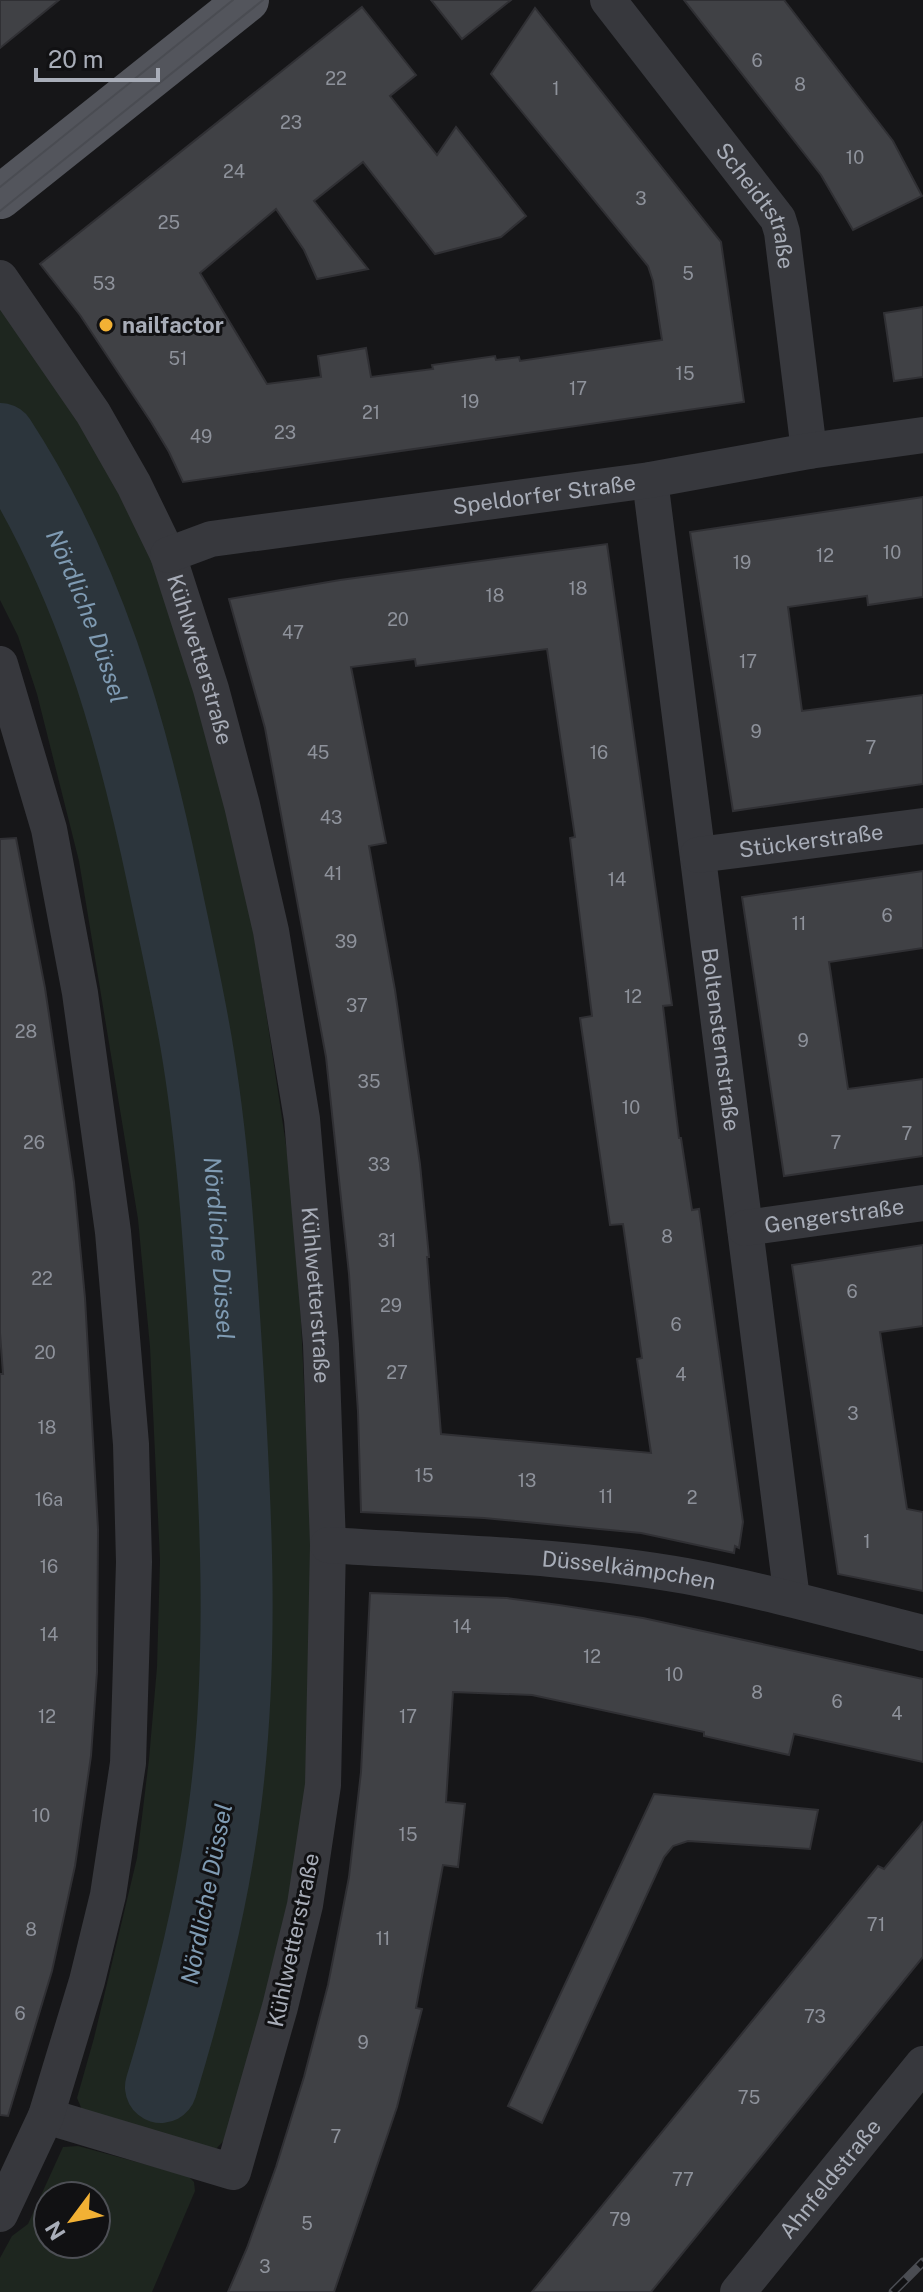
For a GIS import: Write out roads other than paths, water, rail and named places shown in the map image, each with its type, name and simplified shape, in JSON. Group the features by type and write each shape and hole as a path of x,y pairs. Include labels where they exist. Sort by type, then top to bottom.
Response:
{"main road":[{"path":"0,197 247,0"}],"street":[{"name":"Scheidtstraße","path":"608,0 778,219 809,451"},
{"name":"Kühlwetterstraße","path":"0,278 93,413 134,485 168,555 211,689 249,833 271,931 302,1119 321,1344 328,1545 323,1785 305,1905 233,2172 46,2116"},
{"name":"Speldorfer Straße","path":"168,555 211,539 650,480 809,451 923,435"},
{"name":"Boltensternstraße","path":"650,480 792,1599"},
{"path":"0,664 49,829 80,993 113,1232 131,1444 134,1562 128,1763 108,1895 87,1981 46,2116 0,2214"},
{"name":"Stückerstraße","path":"698,855 923,826"},
{"name":"Gengerstraße","path":"745,1228 923,1203"},
{"name":"Düsselkämpchen","path":"328,1545 564,1560 685,1576 792,1599 923,1633"},
{"name":"Ahnfeldstraße","path":"738,2292 923,2064"}],"waterway":[{"name":"Nördliche Düssel","path":"0,439 59,544 103,653 121,709 151,824 185,982 212,1162 233,1474 235,1695 225,1805 214,1877 190,1983 161,2087"}],"tram line":[{"path":"0,187 233,0"},
{"path":"0,211 263,0"}],"railway":[{"path":"893,2292 923,2262"}],"place":[{"name":"nailfactor","path":"106,325"}]}
